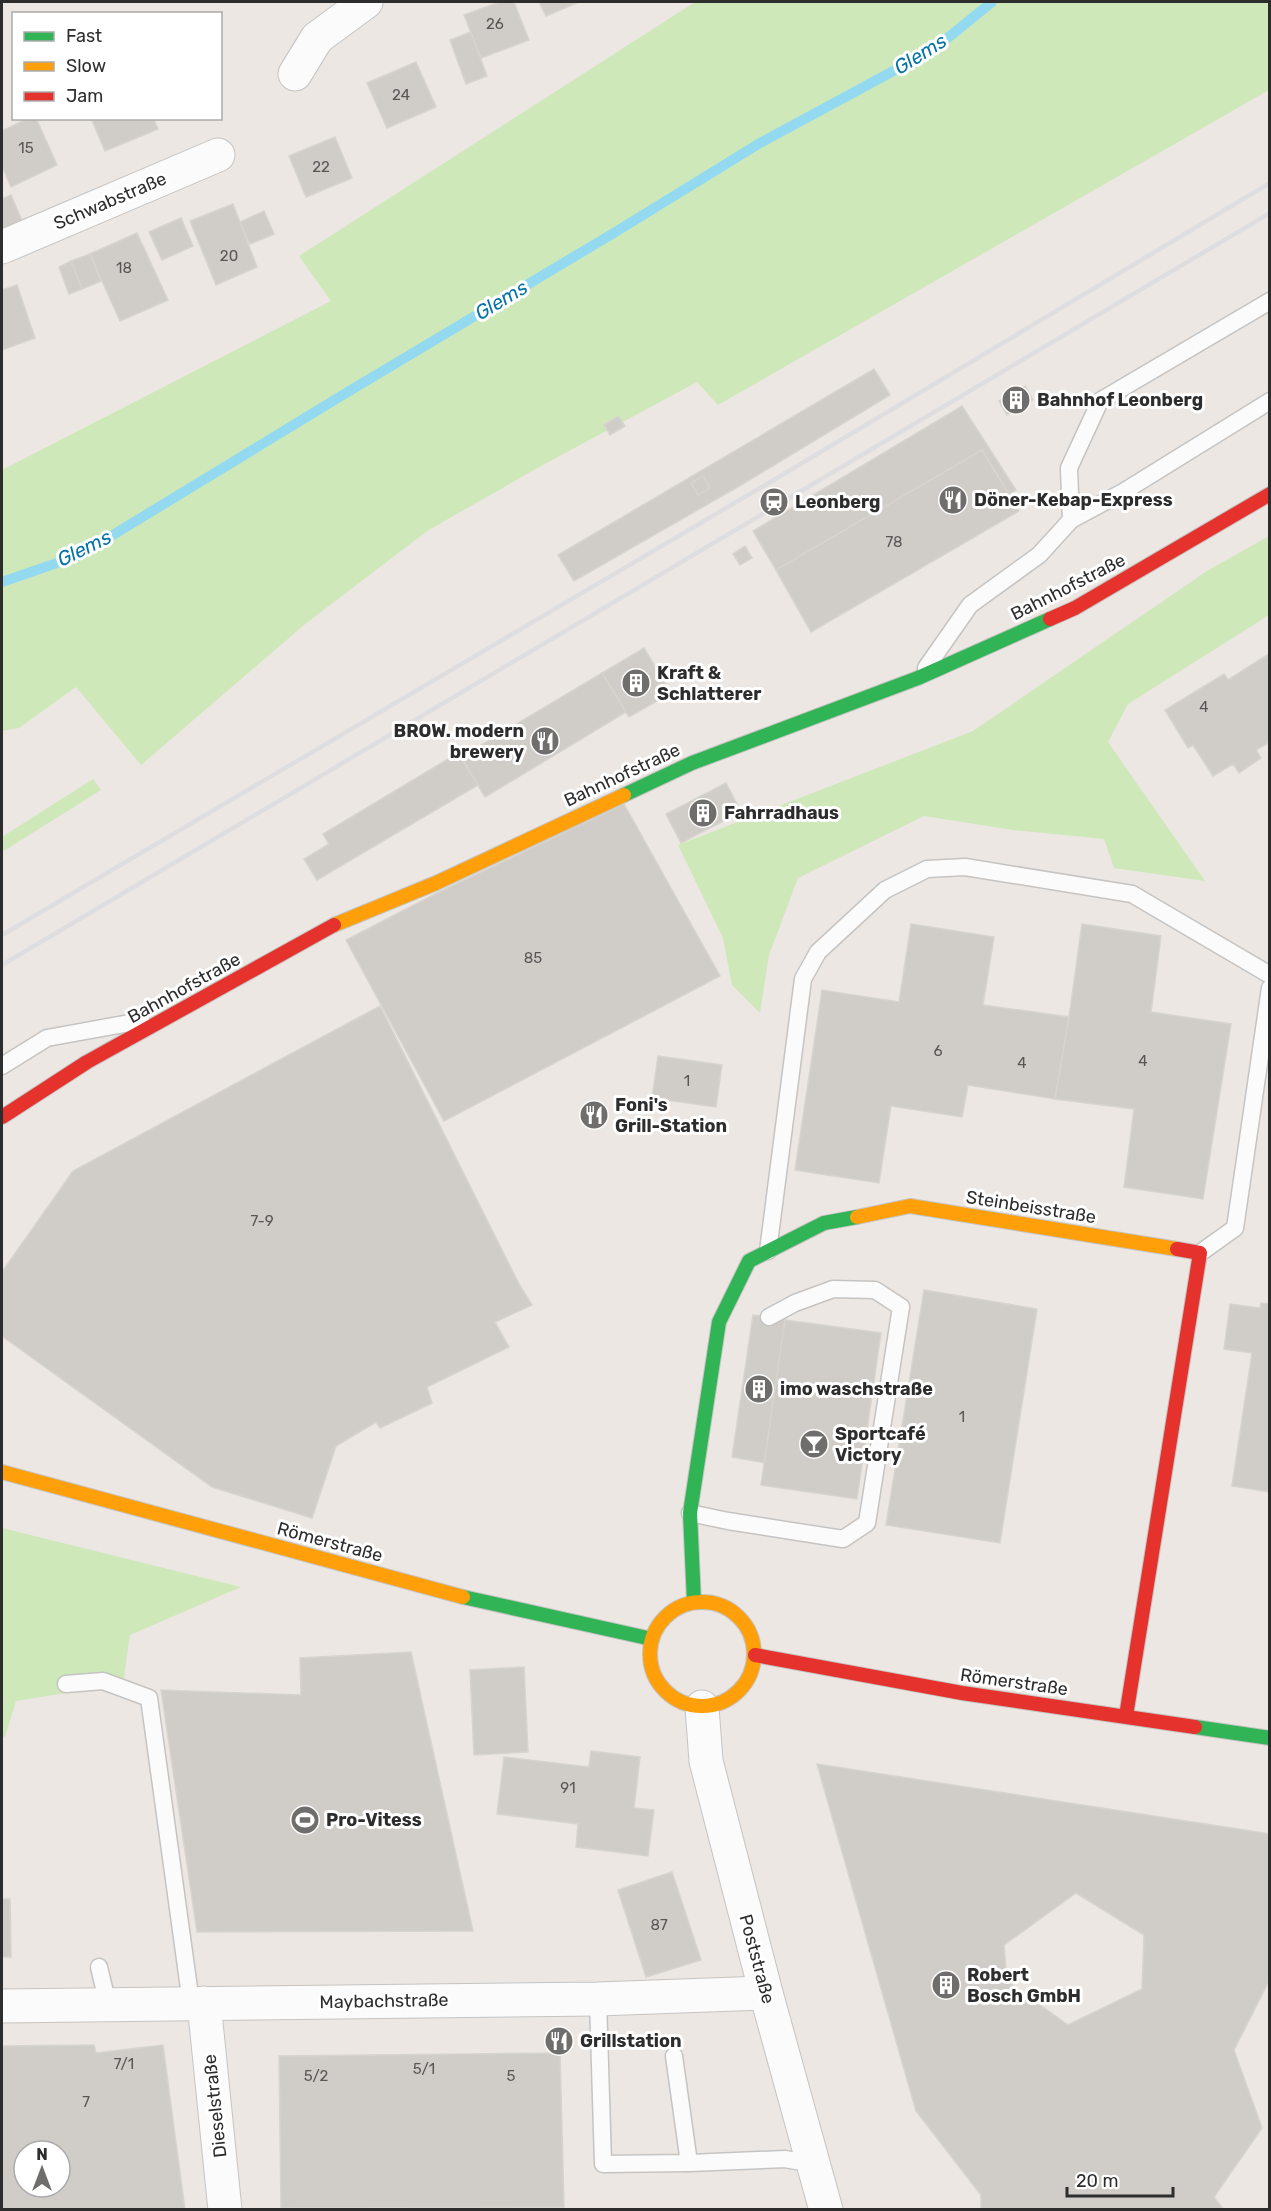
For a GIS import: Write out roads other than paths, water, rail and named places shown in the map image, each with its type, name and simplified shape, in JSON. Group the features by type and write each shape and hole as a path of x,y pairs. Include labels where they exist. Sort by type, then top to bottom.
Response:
{"street":[{"path":"295,74 317,38 366,2"},
{"name":"Schwabstraße","path":"2,247 218,155"},
{"name":"Bahnhofstraße","path":"2,1117 87,1062 334,925 436,888 692,763 918,678 1075,608 1269,494"},
{"name":"Steinbeisstraße","path":"694,1602 690,1513 719,1322 749,1261 824,1222 910,1206 1200,1253"},
{"path":"1126,1716 1200,1253"},
{"name":"Römerstraße","path":"2,1472 469,1599 652,1639"},
{"path":"694,1602 712,1603 729,1610 743,1621 752,1637 754,1655 752,1671 744,1685 733,1697 718,1704 702,1707 686,1704 671,1697 660,1685 652,1671 650,1655 652,1639 658,1625 680,1606 694,1602"},
{"name":"Römerstraße","path":"754,1655 962,1693 1269,1738"},
{"name":"Poststraße","path":"702,1707 706,1761 766,1993 826,2210"},
{"name":"Maybachstraße","path":"2,2006 598,1999 766,1993"},
{"name":"Dieselstraße","path":"197,2003 225,2210"}],"lane":[{"path":"1071,520 1069,468 1100,401 1269,301"},
{"path":"918,678 970,605 1039,555 1071,520 1123,492 1269,401"},
{"path":"768,1251 803,979 818,952 885,890 927,869 965,867 1132,894 1269,975"},
{"path":"1200,1253 1235,1228 1269,988"},
{"path":"2,1066 47,1038 171,1015"},
{"path":"690,1513 843,1539 867,1523 901,1307 875,1290 833,1289 795,1303 769,1317"},
{"path":"1158,1523 1176,1528"},
{"path":"66,1684 103,1681 149,1698 197,2003"},
{"path":"99,1967 108,2005"},
{"path":"598,1999 603,2164 784,2159 813,2164"},
{"path":"674,2056 689,2163"}],"waterway":[{"name":"Glems","path":"2,582 80,555 760,143 934,49 992,2"}],"railway":[{"path":"2,935 777,478 1270,183"},
{"path":"2,965 1270,213"}],"place":[{"name":"Bahnhof Leonberg","path":"1016,400"},
{"name":"Döner-Kebap-Express","path":"953,500"},
{"name":"Leonberg","path":"774,502"},
{"name":"Kraft & Schlatterer","path":"636,683"},
{"name":"BROW. modern brewery","path":"545,741"},
{"name":"Fahrradhaus","path":"703,813"},
{"name":"Foni's Grill-Station","path":"594,1115"},
{"name":"imo waschstraße","path":"759,1389"},
{"name":"Sportcafé Victory","path":"814,1444"},
{"name":"Pro-Vitess","path":"305,1820"},
{"name":"Robert Bosch GmbH","path":"946,1985"},
{"name":"Grillstation","path":"559,2041"}]}
